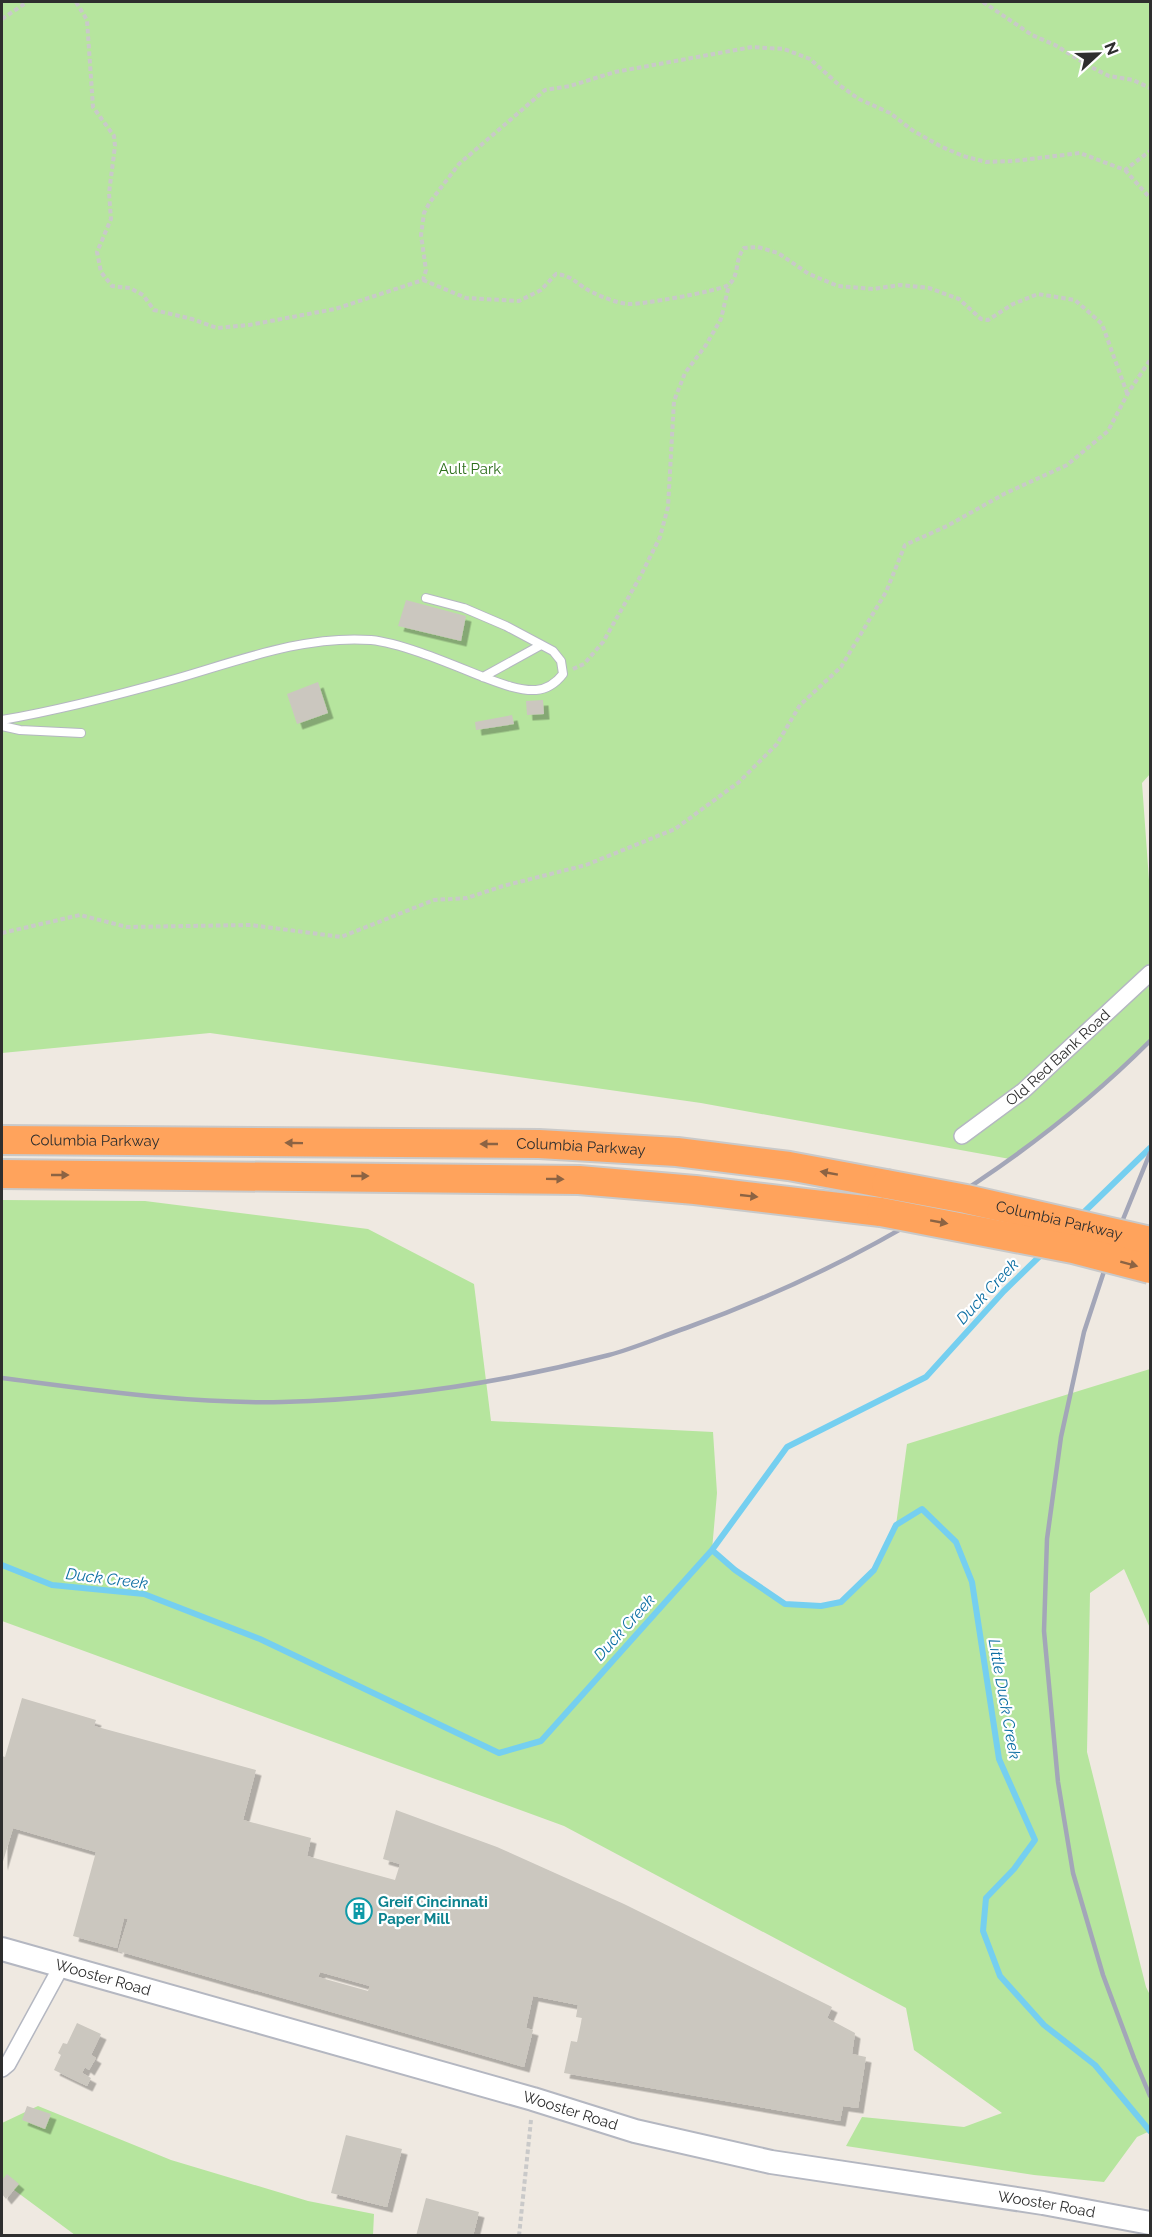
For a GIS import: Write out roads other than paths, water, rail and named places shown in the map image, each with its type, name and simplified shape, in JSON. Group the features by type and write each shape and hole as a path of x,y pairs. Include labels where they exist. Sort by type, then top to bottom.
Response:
{"highway":[{"name":"Columbia Parkway","path":"2,1140 539,1144 677,1152 789,1166 966,1199 1150,1241"},
{"name":"Columbia Parkway","path":"2,1174 579,1180 707,1191 881,1212 1073,1249 1150,1269"}],"street":[{"name":"Old Red Bank Road","path":"963,1136 1023,1091 1150,973"},
{"name":"Wooster Road","path":"2,1949 533,2098 635,2131 771,2162 1043,2203 1150,2223"},
{"path":"2,2069 8,2064 61,1966"}],"lane":[{"path":"2,720 115,694 242,658 300,645 340,640 372,640 400,647 501,685 536,690 555,684 563,674 561,661 553,651 506,626 464,608 426,598"},
{"path":"483,677 541,645"},
{"path":"2,726 20,730 81,733"}],"waterway":[{"name":"Duck Creek","path":"1080,1216 1150,1148"},
{"name":"Duck Creek","path":"2,1565 52,1585 144,1594 260,1639 499,1753 541,1741 712,1550 787,1447 926,1377 1004,1291 1043,1253"},
{"name":"Little Duck Creek","path":"712,1550 735,1570 785,1604 821,1606 841,1602 874,1570 896,1525 922,1509 956,1542 972,1582 999,1759 1035,1840 1014,1869 986,1898 983,1931 1000,1976 1044,2025 1095,2065 1150,2131"}],"railway":[{"path":"2,1378 176,1398 282,1402 364,1397 447,1388 528,1374 619,1352 749,1303 812,1275 934,1210 992,1172 1047,1131 1100,1088 1150,1041"},
{"path":"1150,1153 1113,1244 1084,1332 1061,1437 1047,1539 1044,1631 1058,1782 1073,1873 1103,1975 1150,2096"}],"place":[{"name":"Greif Cincinnati Paper Mill","path":"359,1911"}],"park label":[{"name":"Ault Park","path":"470,469"}]}
